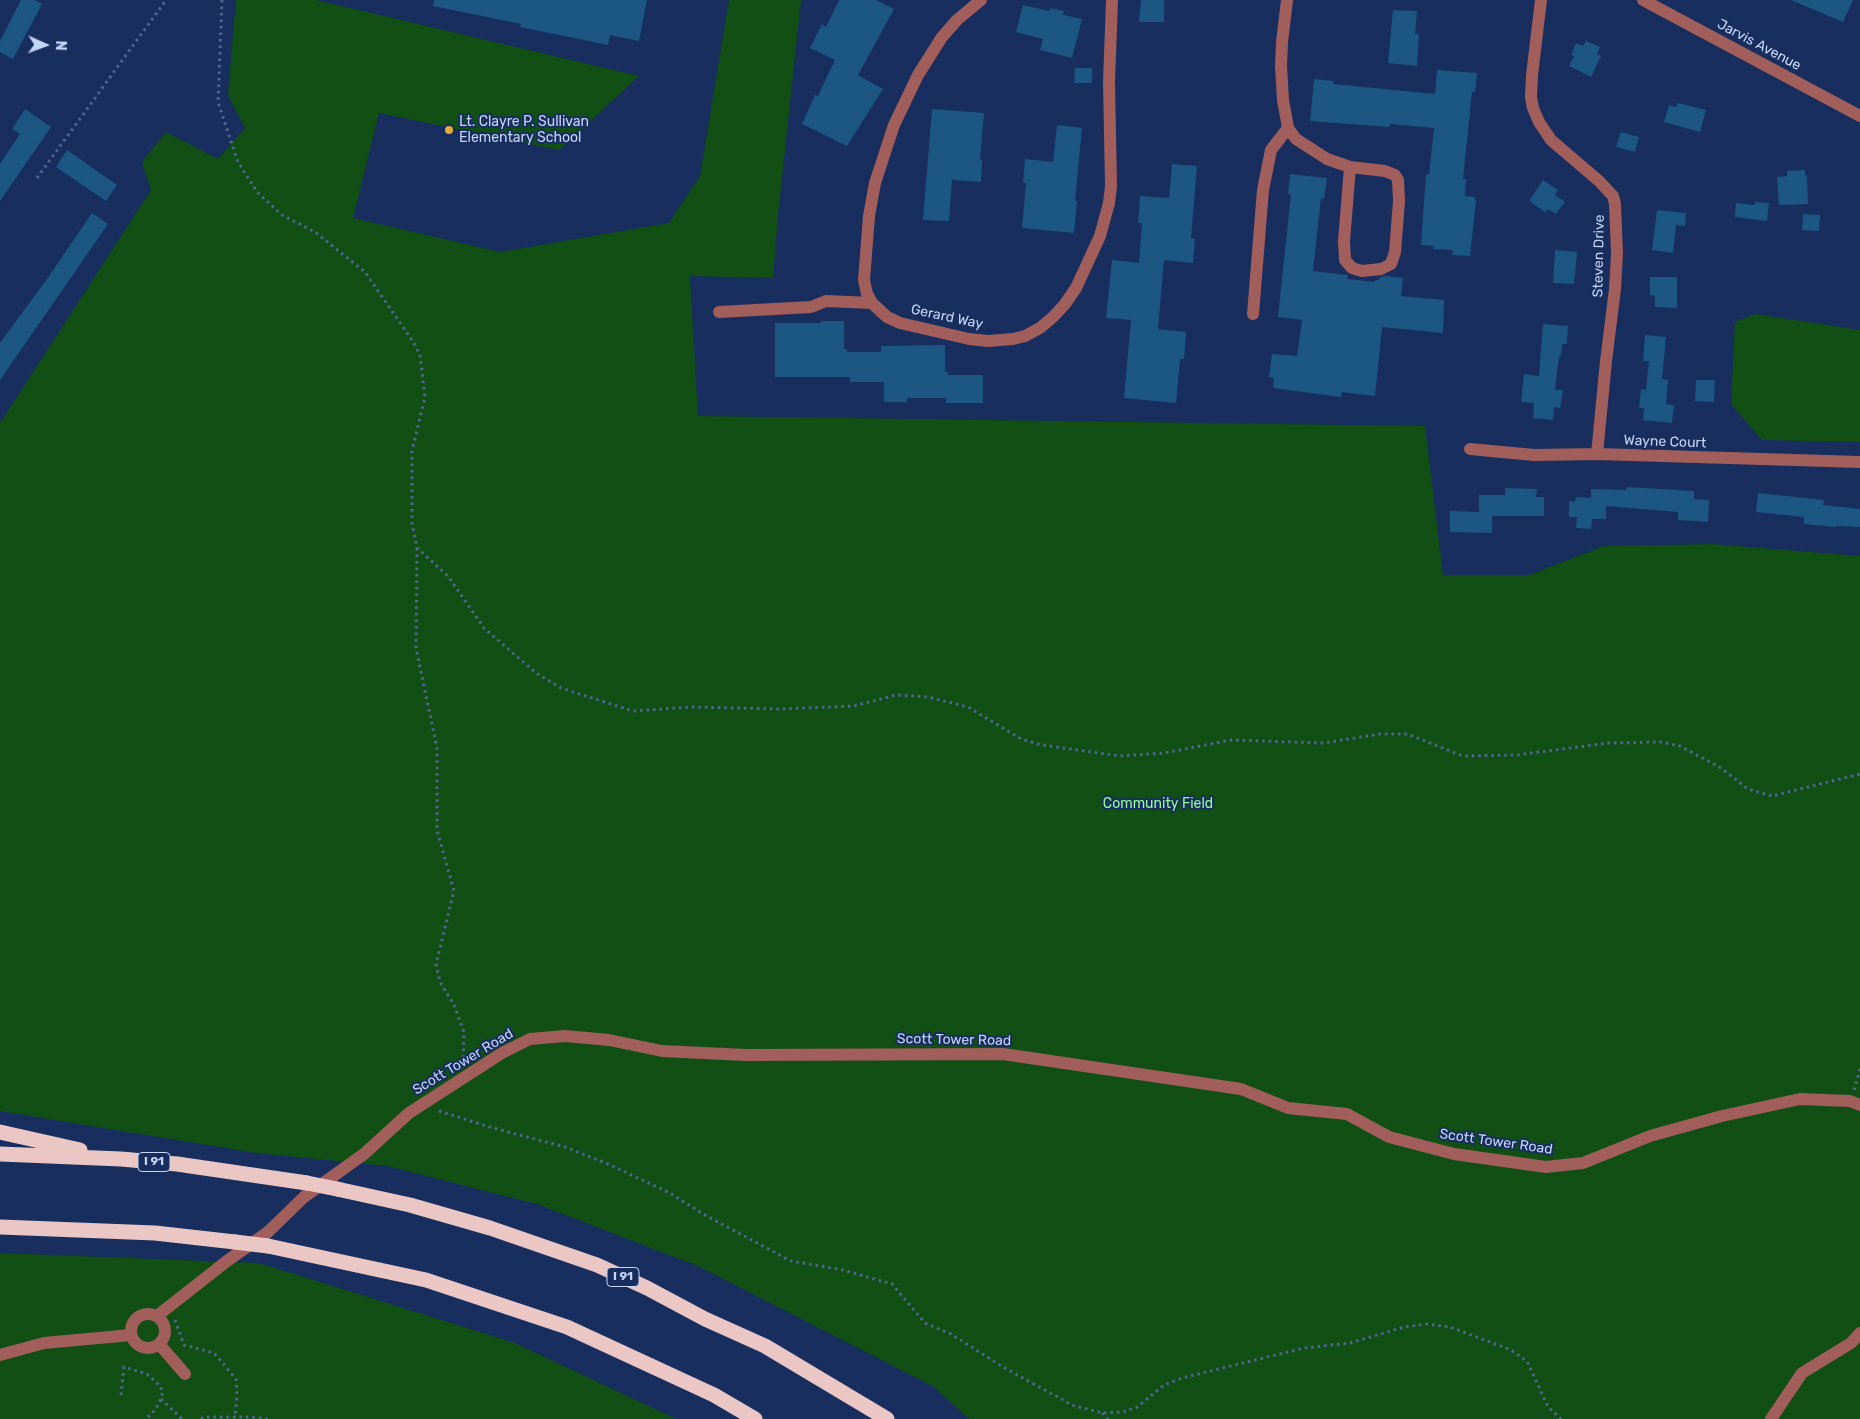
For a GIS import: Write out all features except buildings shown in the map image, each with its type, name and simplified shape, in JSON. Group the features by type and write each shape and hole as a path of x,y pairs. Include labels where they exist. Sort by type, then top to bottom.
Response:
{"highway":[{"path":"0,1132 120,1159"},
{"name":"I 91","path":"0,1154 120,1159 177,1164 307,1183 410,1205 490,1228 597,1264 647,1288 705,1319 765,1346 887,1419"},
{"path":"0,1227 155,1232 268,1246 426,1280 567,1327 714,1395 755,1419"}],"street":[{"path":"872,302 867,294 864,280 867,233 876,183 888,142 905,100 929,56 957,20 981,0"},
{"name":"Gerard Way","path":"872,302 887,316 900,323 959,338 988,341 1025,336 1040,328 1065,304 1086,270 1100,236 1109,203 1111,168 1109,74 1112,0"},
{"path":"1287,0 1281,66 1283,100 1288,128 1296,139 1308,149 1327,159 1350,167 1385,171 1395,175 1398,180 1399,201 1394,252 1391,264 1381,269 1362,271 1352,268 1345,260 1344,241 1350,167"},
{"name":"Steven Drive","path":"1541,0 1532,75 1531,97 1533,108 1543,129 1551,140 1604,186 1612,196 1615,204 1617,254 1615,290 1597,454"},
{"name":"Jarvis Avenue","path":"1644,0 1860,116"},
{"path":"1253,314 1263,190 1272,150 1288,128"},
{"path":"719,312 811,307 826,301 872,302"},
{"name":"Wayne Court","path":"1470,449 1534,455 1597,454 1860,462"},
{"name":"Scott Tower Road","path":"157,1316 227,1261 268,1232 304,1197 364,1154 409,1113 502,1053 530,1039 565,1036 609,1040 662,1051 746,1055 1003,1054 1241,1089 1288,1108 1346,1114 1389,1137 1454,1154 1546,1167 1583,1163 1650,1136 1722,1116 1800,1099 1855,1103"},
{"path":"144,1314 157,1316 162,1320 165,1332 163,1339 159,1344 146,1348 139,1346 131,1335 133,1321 138,1316 144,1314"},
{"path":"1771,1419 1802,1373 1851,1343 1860,1333"},
{"path":"0,1355 44,1343 131,1335"},
{"path":"159,1344 185,1374"}],"path":[{"path":"38,178 166,0"},
{"path":"222,0 218,102 238,162 257,192 282,215 315,232 365,272 414,343 420,355 425,396 412,451 412,523 417,548 416,648 437,748 436,830 454,891 436,964 440,982 454,1005 464,1032 462,1079"},
{"path":"417,548 448,576 484,628 536,673 561,688 633,711 691,707 782,709 854,706 896,695 928,696 968,707 1021,739 1042,745 1120,756 1164,753 1231,740 1324,743 1379,734 1407,734 1463,756 1517,755 1608,743 1661,742 1680,746 1721,768 1748,789 1772,796 1860,774"},
{"path":"1855,1103 1860,1069"},
{"path":"435,1109 485,1126 565,1147 608,1164 670,1192 702,1214 791,1261 843,1270 892,1284 926,1323 951,1334 1002,1367 1072,1405 1102,1413 1122,1412 1137,1407 1164,1385 1182,1378 1304,1348 1350,1343 1404,1327 1427,1324 1450,1327 1512,1350 1527,1361 1548,1407 1561,1419"},
{"path":"170,1305 184,1345 215,1354 236,1379 237,1395 234,1418"},
{"path":"121,1395 124,1367 146,1374 163,1391 155,1410 146,1419"},
{"path":"161,1399 182,1419"},
{"path":"1102,1413 1108,1419"},
{"path":"201,1419 204,1417 269,1419"}],"green space":[{"name":"Community Field","path":"236,0 316,0 639,76 559,150 379,113 353,218 500,252 669,223 700,176 729,0 801,0 773,278 690,276 698,416 1425,426 1443,575 1529,575 1604,546 1713,544 1860,556 1860,1419 969,1419 934,1387 700,1267 537,1204 387,1166 256,1153 0,1111 0,423 151,190 142,162 166,132 218,159 245,128 228,95"},
{"path":"1755,314 1860,330 1860,442 1762,440 1731,404 1735,322"},
{"path":"0,1253 259,1263 515,1343 676,1419 0,1419"}],"place":[{"name":"Lt. Clayre P. Sullivan Elementary School","path":"449,130"}]}
